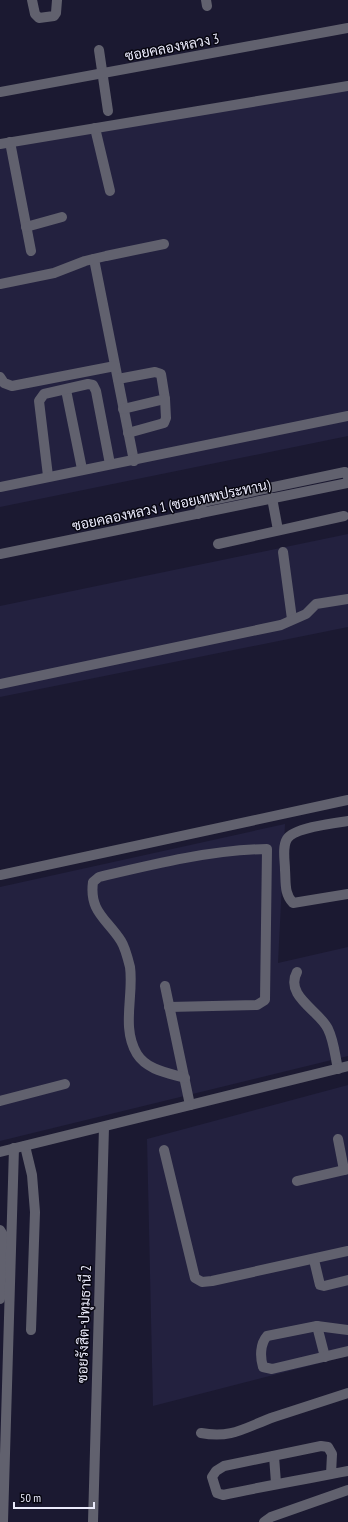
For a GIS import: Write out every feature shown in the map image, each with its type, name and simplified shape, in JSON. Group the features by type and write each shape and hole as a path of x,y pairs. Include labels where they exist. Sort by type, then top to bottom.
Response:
{"street":[{"path":"32,0 36,14 40,18 54,16 56,13 57,0"},
{"name":"ซอยคลองหลวง 3","path":"0,92 348,28"},
{"path":"99,50 101,74 108,111"},
{"path":"31,251 5,143 348,86"},
{"path":"95,128 110,191"},
{"path":"26,226 62,217"},
{"path":"0,284 54,273 94,259 164,244"},
{"path":"94,259 134,461"},
{"path":"0,377 4,383 12,386 115,366"},
{"path":"118,379 159,372 161,374 165,398 166,418 164,423 128,433"},
{"path":"48,476 39,401 44,394 88,384 93,386 96,392 110,464"},
{"path":"66,390 82,469"},
{"path":"123,410 165,398"},
{"path":"0,487 82,469 134,461 348,416"},
{"path":"198,514 203,502 346,472 348,477"},
{"name":"ซอยคลองหลวง 1 (ซอยเทพประทาน)","path":"0,554 348,483"},
{"path":"272,498 278,530"},
{"path":"218,544 344,516"},
{"path":"283,552 292,619"},
{"path":"0,684 281,625 306,614 316,604 348,599"},
{"path":"0,875 348,800"},
{"path":"348,821 305,829 290,835 286,841 284,851 287,894 293,903 348,894"},
{"path":"169,1007 257,1005 265,1000 267,849 249,849 155,864 99,878 93,882 94,905 104,922 121,941 130,967 131,1042 144,1063 158,1070 185,1078"},
{"path":"0,1152 343,1068 329,1030 323,1020 305,1004 296,991 294,983 297,972"},
{"path":"165,986 190,1105"},
{"path":"0,1101 65,1084"},
{"name":"ซอยรังสิต-ปทุมธานี 2","path":"93,1522 104,1127"},
{"path":"297,1181 346,1169 338,1139"},
{"path":"25,1146 32,1175 35,1212 31,1330"},
{"path":"3,1522 14,1148"},
{"path":"164,1150 194,1278 202,1282 212,1281 314,1260 348,1251"},
{"path":"0,1230 3,1235 0,1299"},
{"path":"314,1260 320,1285 324,1286 348,1280"},
{"path":"348,1330 317,1326 267,1336 262,1341 261,1362 263,1367 272,1369 348,1351"},
{"path":"317,1326 325,1357"},
{"path":"201,1433 216,1436 230,1434 272,1418 348,1393"},
{"path":"331,1474 332,1454 328,1448 321,1446 224,1466 216,1471 212,1477 217,1493 223,1495 276,1483 331,1474 348,1471"},
{"path":"274,1456 276,1483"},
{"path":"264,1522 271,1518 348,1490"}],"shaded area":[{"path":"348,88 348,436 0,507 0,147"},
{"path":"348,534 348,627 0,697 0,606"},
{"path":"285,824 278,963 348,947 348,1056 0,1141 0,887"},
{"path":"348,1085 348,1356 153,1406 147,1139"}]}
